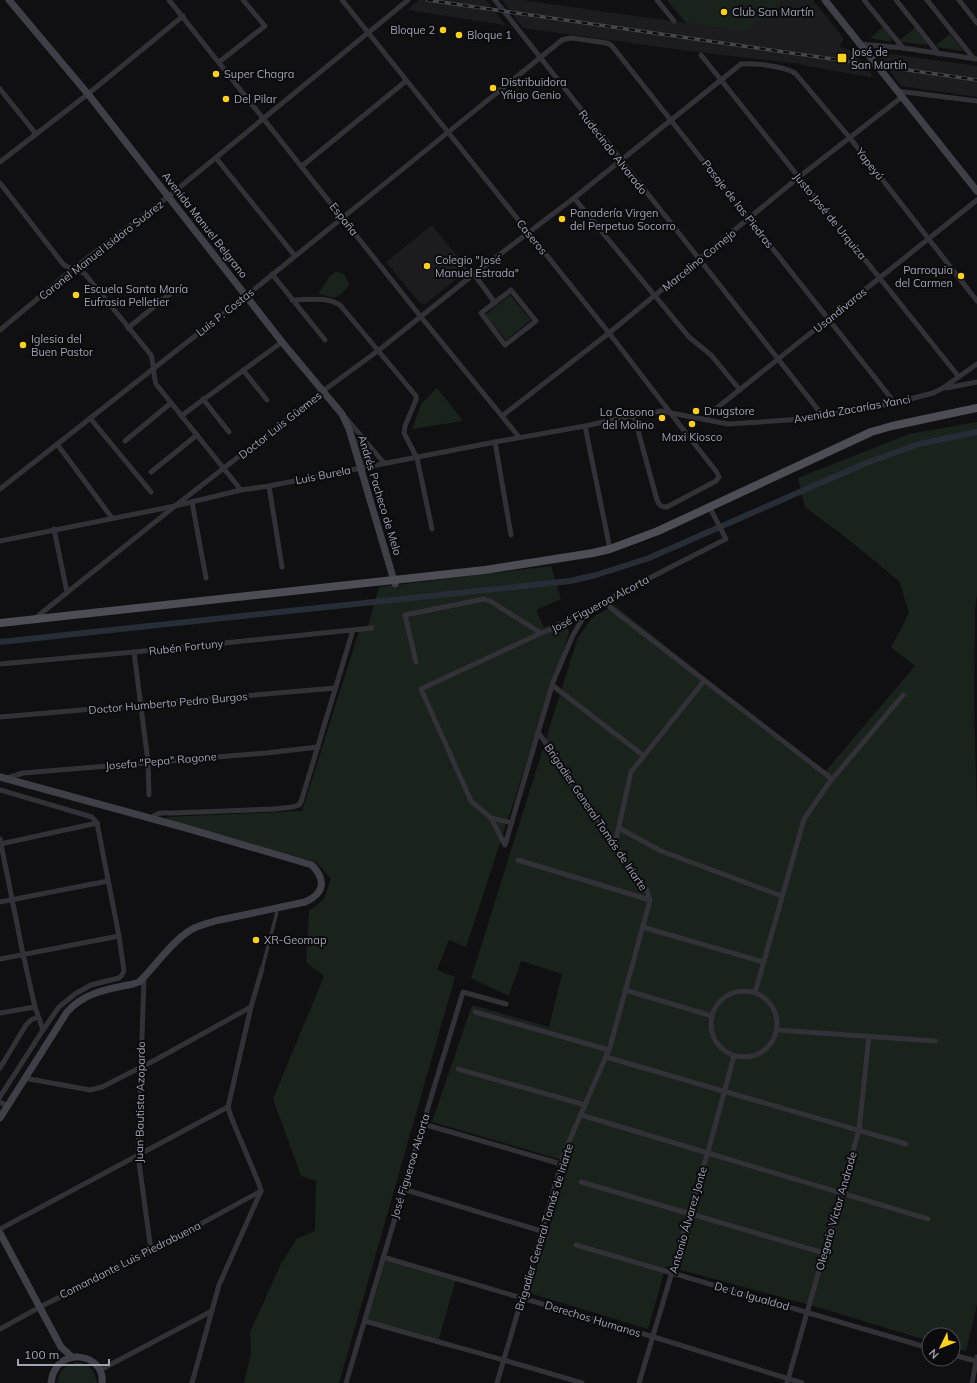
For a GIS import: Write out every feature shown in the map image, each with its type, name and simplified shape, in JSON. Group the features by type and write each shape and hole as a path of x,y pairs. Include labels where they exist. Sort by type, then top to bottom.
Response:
{"main road":[{"name":"Avenida Manuel Belgrano","path":"9,0 88,94 282,342 342,414"},
{"path":"824,0 977,191"},
{"path":"0,623 534,567 608,552 644,540 871,432 892,426 977,408"},
{"path":"0,627 202,607 485,570 564,558 610,549 710,509 867,439 919,424 977,412"},
{"name":"Andrés Pacheco de Melo","path":"342,414 349,429 395,582"},
{"path":"0,1118 67,1012 72,1005 80,999 90,994 133,984 144,977 189,930 208,923 305,902 314,898 319,892 321,886 321,878 312,865 3,778"},
{"path":"0,1233 61,1347 72,1357"},
{"path":"61,1347 62,1361"},
{"path":"51,1383 54,1370 62,1361 72,1357 82,1357 92,1362 100,1370 104,1382"}],"street":[{"name":"España","path":"169,0 302,166 420,317 519,437"},
{"path":"219,62 265,26 243,0"},
{"name":"Caseros","path":"342,0 528,232 716,471 719,477 716,481 667,507 663,507 657,500 634,416"},
{"name":"Coronel Manuel Isidoro Suárez","path":"0,330 74,269 216,158 408,0"},
{"name":"Rudecindo Alvarado","path":"495,0 620,161 823,416"},
{"path":"657,0 674,21"},
{"path":"864,0 903,48"},
{"path":"896,0 939,54"},
{"path":"927,0 975,59"},
{"path":"959,0 977,23"},
{"path":"0,162 88,94 183,16"},
{"name":"Pasaje de las Piedras","path":"562,40 571,38 607,43 612,46 895,403"},
{"name":"Luis P. Costas","path":"0,489 246,296 562,40"},
{"path":"860,44 903,48 975,59"},
{"name":"Justo José de Urquiza","path":"701,55 880,277 959,378"},
{"name":"Doctor Luis Güemes","path":"33,620 175,506 574,198 741,64"},
{"name":"Yapeyú","path":"741,64 751,64 789,70 795,73 850,138 977,301"},
{"path":"302,166 406,81"},
{"path":"0,89 36,134"},
{"path":"897,91 977,101"},
{"name":"Marcelino Cornejo","path":"502,416 699,260 799,177 902,97"},
{"path":"216,158 295,256"},
{"path":"0,183 63,264 67,267 80,270 85,274 150,355 153,361 156,384 241,490"},
{"path":"574,198 689,337 711,355 740,390"},
{"name":"Usandivaras","path":"703,420 977,200"},
{"path":"272,274 325,340"},
{"path":"474,274 495,303"},
{"path":"128,328 176,289"},
{"path":"511,290 536,321 505,345 481,313 495,303 511,290"},
{"path":"292,300 324,299 333,301 340,305 416,396 416,400 405,426 404,433 417,458 432,529"},
{"path":"181,416 282,342"},
{"name":"Avenida Zacarías Yanci","path":"670,412 728,424 804,419 895,403 933,392 943,388 959,378 977,364"},
{"path":"243,370 267,400"},
{"path":"943,388 977,382"},
{"path":"203,399 229,432"},
{"path":"125,441 171,403"},
{"name":"Luis Burela","path":"0,541 175,506 241,490 417,458 519,437 585,426 661,410 670,412"},
{"name":"Avenida Manuel Belgrano","path":"342,414 384,463"},
{"path":"90,418 151,492"},
{"path":"585,426 610,549"},
{"path":"151,472 197,435"},
{"path":"495,442 511,535"},
{"path":"57,444 112,518"},
{"path":"269,486 282,566"},
{"path":"192,502 206,578"},
{"name":"José Figueroa Alcorta","path":"416,662 405,615 484,599 490,601 542,633 547,632 604,601 726,540 710,509"},
{"path":"54,530 67,592"},
{"path":"604,601 612,609 704,681 832,779"},
{"path":"542,633 421,689 471,800 491,818 505,845 552,685 573,635 587,610"},
{"name":"Rubén Fortuny","path":"0,664 372,628"},
{"path":"151,819 154,814 162,812 173,813 274,809 299,805 353,630"},
{"path":"134,652 148,762 149,795"},
{"path":"615,844 631,772 704,681"},
{"path":"552,685 644,756"},
{"name":"Doctor Humberto Pedro Burgos","path":"0,717 336,688"},
{"path":"755,993 804,819 832,779 903,695"},
{"name":"Brigadier General Tomás de Iriarte","path":"497,1383 561,1164 609,1050 650,900 647,891 538,732"},
{"name":"Josefa \"Pepa\" Ragone","path":"3,778 23,773 266,753 318,747"},
{"path":"0,790 92,817 97,823 119,936 124,971 119,978 91,985 75,994 59,1007 0,1097"},
{"path":"491,818 512,823"},
{"path":"43,1030 35,1007 0,842 97,823"},
{"path":"619,828 661,851 782,896"},
{"path":"518,860 650,900"},
{"path":"0,902 108,881"},
{"path":"192,1383 219,1285 261,1191 228,1108 251,1007 277,908"},
{"path":"642,927 764,962"},
{"path":"0,959 119,936"},
{"name":"Juan Bautista Azopardo","path":"144,977 138,1155 151,1251"},
{"path":"626,990 712,1016"},
{"path":"740,991 755,993 769,1003 775,1012 777,1030 772,1043 764,1051 755,1056 744,1058 734,1056 724,1051 716,1043 711,1032 710,1021 713,1010 720,1001 729,994 740,991"},
{"name":"José Figueroa Alcorta","path":"346,1383 403,1189 464,992 506,1004"},
{"path":"0,1013 35,1007"},
{"path":"24,1078 90,1090 102,1087 140,1068 251,1007"},
{"path":"475,1012 609,1050"},
{"path":"0,1068 26,1025 31,1020 38,1017"},
{"path":"777,1030 935,1041"},
{"name":"Olegario Víctor Andrade","path":"788,1381 859,1130 869,1036"},
{"path":"606,1056 906,1144"},
{"name":"Antonio Álvarez Jonte","path":"639,1383 690,1214 734,1056"},
{"path":"458,1069 585,1105"},
{"path":"0,1102 7,1106"},
{"path":"0,1229 228,1108"},
{"path":"581,1115 928,1218"},
{"path":"423,1124 561,1164"},
{"path":"581,1182 824,1253"},
{"path":"403,1189 541,1231"},
{"name":"Comandante Luis Piedrabuena","path":"0,1330 40,1307 151,1251 261,1191"},
{"name":"De La Igualdad","path":"576,1245 921,1346"},
{"name":"Derechos Humanos","path":"383,1257 654,1337 788,1381 802,1383"},
{"path":"100,1370 212,1310"},
{"path":"365,1320 438,1342 504,1359 582,1383"},
{"path":"961,1356 977,1359 972,1383"}],"shaded area":[{"path":"419,0 486,0 505,25 407,10"},
{"path":"502,0 522,0 749,32 748,30 785,0 813,0 844,39 840,46 845,49 852,50 875,78 801,64 688,51 523,28"},
{"name":"Club San Martín","path":"667,0 785,0 748,30 749,32 686,23"},
{"path":"883,27 892,39 891,42 870,38"},
{"path":"915,28 928,43 927,45 902,42 900,40"},
{"path":"950,34 963,50 962,51 937,47 936,45"},
{"path":"877,52 977,66 977,97 901,86"},
{"name":"Colegio \"José Manuel Estrada\"","path":"432,225 468,270 425,304 420,303 386,262"},
{"path":"336,272 342,273 346,277 349,285 342,294 336,297 329,297 318,294 329,277"},
{"path":"510,295 531,320 506,340 485,315"},
{"path":"437,388 463,421 412,429 421,404"},
{"path":"977,422 977,594 975,609 974,704 977,811 977,1304 966,1351 961,1349 961,1327 921,1327 921,1339 817,1307 666,1266 648,1329 529,1293 569,1162 432,1122 472,1005 549,1027 562,974 521,961 509,996 471,978 578,637 592,618 614,605 825,772 915,666 891,647 909,613 899,581 849,540 805,507 798,478 909,434"},
{"path":"354,435 376,462 361,465"},
{"path":"551,566 561,599 536,610 544,627 565,619 569,633 466,947 449,940 437,970 455,977 339,1383 244,1383 251,1353 250,1332 280,1266 296,1239 315,1231 316,1181 301,1176 273,1099 324,976 306,962 309,911 324,899 331,879 316,862 167,820 166,817 302,811 360,628 368,625 379,587"},
{"path":"383,1257 456,1279 438,1342 365,1321"},
{"path":"78,1362 86,1365 93,1371 97,1383 58,1383 61,1371"}],"waterway":[{"path":"0,642 570,581 596,575 649,558 866,463 919,444 977,432"}],"railway":[{"path":"427,0 977,80"}],"place":[{"name":"Club San Martín","path":"724,12"},
{"name":"Bloque 2","path":"443,30"},
{"name":"Bloque 1","path":"459,35"},
{"name":"José de San Martín","path":"842,58"},
{"name":"Super Chagra","path":"216,74"},
{"name":"Distribuidora Yñigo Genio","path":"493,88"},
{"name":"Del Pilar","path":"226,99"},
{"name":"Panadería Virgen del Perpetuo Socorro","path":"562,219"},
{"name":"Colegio \"José Manuel Estrada\"","path":"427,266"},
{"name":"Parroquia del Carmen","path":"961,276"},
{"name":"Escuela Santa María Eufrasia Pelletier","path":"76,295"},
{"name":"Iglesia del Buen Pastor","path":"23,345"},
{"name":"Drugstore","path":"696,411"},
{"name":"La Casona del Molino","path":"662,418"},
{"name":"Maxi Kiosco","path":"692,424"},
{"name":"XR-Geomap","path":"256,940"}]}
